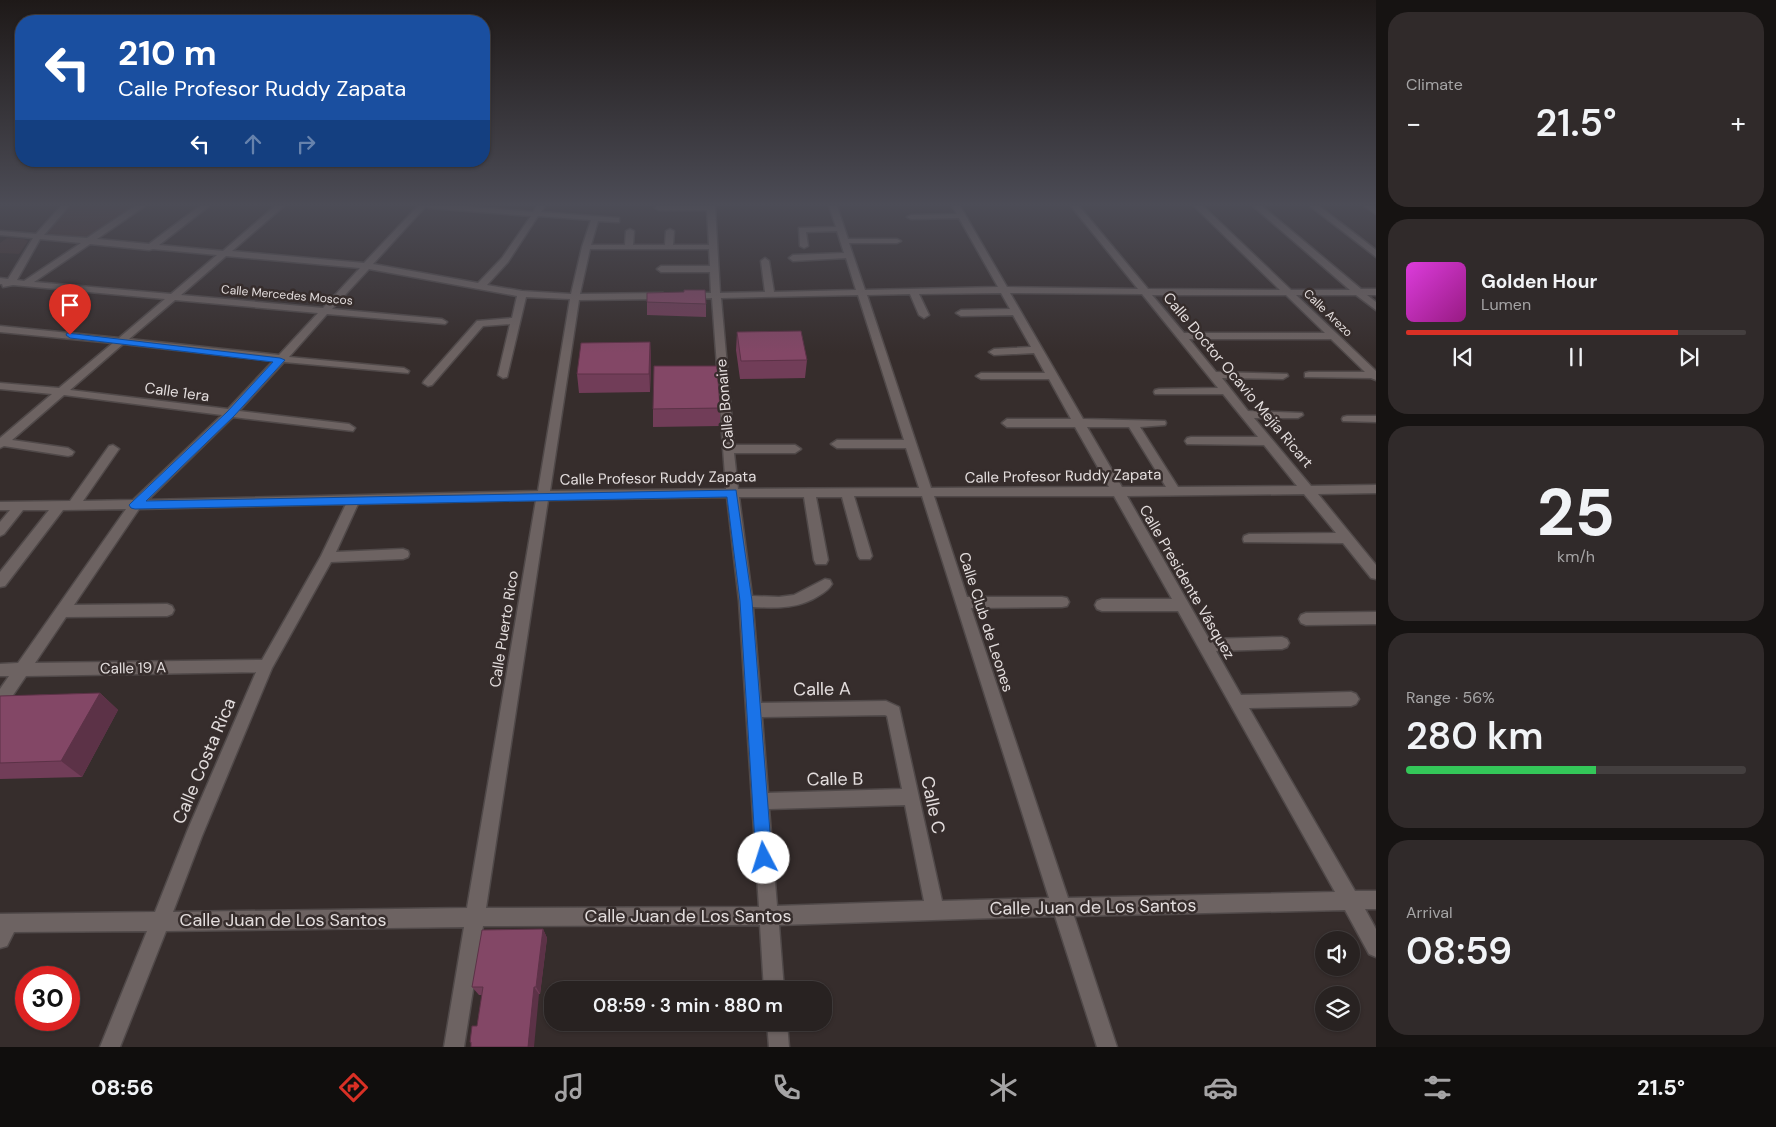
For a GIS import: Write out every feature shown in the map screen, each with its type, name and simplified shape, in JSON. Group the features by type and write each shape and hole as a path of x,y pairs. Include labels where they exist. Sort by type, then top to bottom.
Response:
{"street":[{"path":"0,290 11,282 27,255"},
{"path":"26,283 69,255"},
{"path":"1,443 223,255"},
{"path":"245,255 367,266 522,294 575,297 860,294 1002,290 1376,292"},
{"path":"0,702 135,505 230,414 377,255"},
{"path":"480,287 508,255"},
{"name":"Calle Puerto Rico","path":"454,1047 542,496 575,297 584,255"},
{"name":"Calle Bonaire","path":"713,255 732,493 746,601 773,981"},
{"path":"793,258 802,255"},
{"name":"Calle Club de Leones","path":"848,255 928,493 1060,908 1107,1047"},
{"name":"Calle Presidente Vásquez","path":"983,255 1376,947"},
{"name":"Calle Doctor Ocavio Mejía Ricart","path":"1114,255 1268,440 1376,574"},
{"name":"Calle Arezo","path":"1249,255 1375,376"},
{"path":"1314,255 1376,307"},
{"path":"765,261 770,295"},
{"path":"661,269 714,269"},
{"name":"Calle Mercedes Moscos","path":"0,281 442,322"},
{"path":"913,292 924,315"},
{"path":"503,375 522,294"},
{"path":"961,313 1015,312"},
{"path":"428,383 480,322 516,321"},
{"path":"0,328 122,340 280,360 404,371"},
{"path":"1182,336 1333,336"},
{"path":"994,352 1036,350"},
{"path":"1214,375 1283,376"},
{"path":"1309,375 1375,376"},
{"path":"981,376 1051,376"},
{"name":"Calle 1era","path":"0,386 349,428"},
{"path":"1159,392 1227,391"},
{"path":"1246,414 1298,415"},
{"path":"1347,419 1376,419"},
{"path":"1132,423 1174,491"},
{"path":"1007,424 1161,423"},
{"path":"1191,441 1268,440"},
{"path":"1,443 68,452"},
{"path":"837,444 911,444"},
{"path":"73,506 113,449"},
{"path":"729,449 795,449"},
{"name":"Calle Profesor Ruddy Zapata","path":"0,506 732,493 1376,489"},
{"path":"809,493 821,560"},
{"path":"847,493 865,556"},
{"name":"Calle Costa Rica","path":"110,1047 139,977 159,921 266,666 327,557 354,500"},
{"path":"0,531 20,506"},
{"path":"0,582 59,506"},
{"path":"1249,539 1346,538"},
{"path":"327,557 403,554"},
{"path":"746,601 796,602 809,596 825,584"},
{"path":"963,603 1062,602"},
{"path":"1102,606 1181,605"},
{"path":"62,611 167,610"},
{"path":"1306,619 1376,618"},
{"path":"1203,644 1282,643"},
{"name":"Calle 19 A","path":"0,670 266,666"},
{"path":"1236,702 1351,699"},
{"name":"Calle A","path":"753,710 890,709"},
{"name":"Calle C","path":"890,709 894,712 934,910"},
{"name":"Calle B","path":"759,801 911,797"},
{"name":"Calle Juan de Los Santos","path":"3,928 159,921 769,916 934,910 1376,900"},
{"path":"777,1031 778,1047"}],"building":[{"path":"684,290 705,290 706,304 647,302 647,293 684,292"},
{"path":"801,331 807,360 741,361 737,332"},
{"path":"650,342 649,374 577,374 581,343"},
{"path":"654,366 717,366 720,408 653,409"},
{"path":"100,693 61,761 0,763 0,696"},
{"path":"543,929 536,987 534,987 528,1047 471,1047 472,1026 477,1026 483,987 472,987 482,930"}],"route":[{"path":"70,335 280,360 230,414 135,505 732,493 746,601 764,858"}]}
